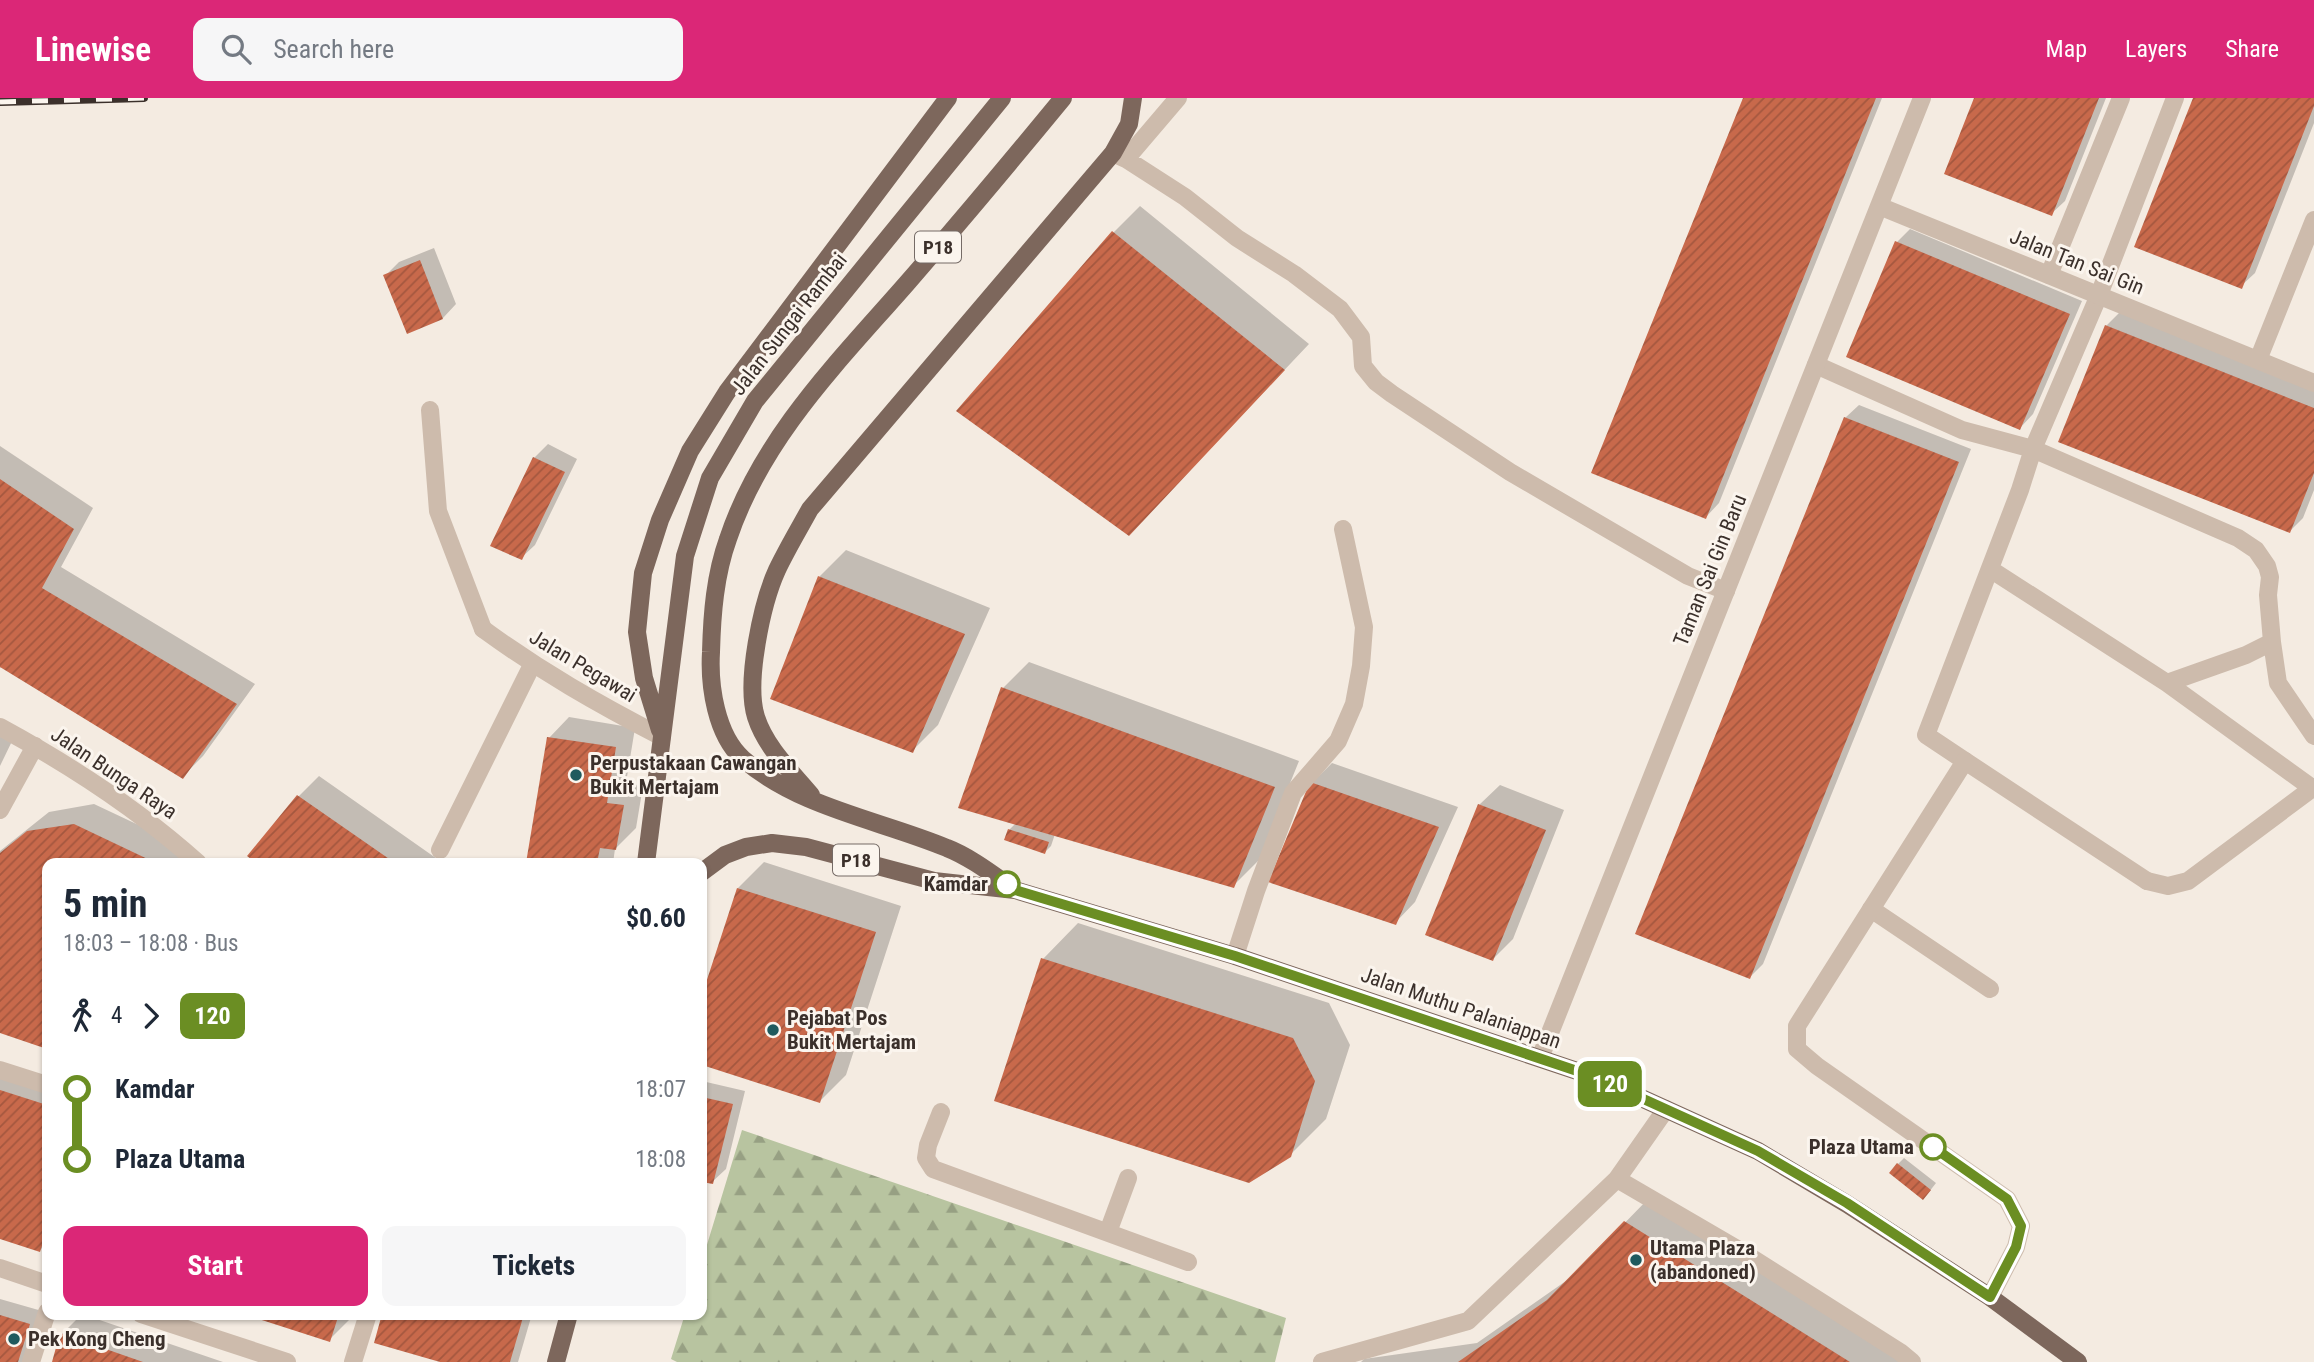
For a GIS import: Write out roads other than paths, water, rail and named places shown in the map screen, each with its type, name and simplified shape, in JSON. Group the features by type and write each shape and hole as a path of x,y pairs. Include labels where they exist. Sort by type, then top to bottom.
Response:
{"main road":[{"path":"662,737 644,678 637,632 643,573 660,520 690,451 727,392 948,98"},
{"name":"Jalan Sungai Rambai","path":"647,858 685,556 710,478 754,401 1002,98"},
{"name":"Jalan Muthu Palaniappan","path":"1015,890 949,848 817,802 770,778 741,757 722,728 710,673 716,586 727,540 745,496 769,450 810,394 988,190 1063,98"},
{"path":"817,802 770,747 755,715 752,670 761,622 776,572 810,509 1119,156 1129,124 1133,98"},
{"name":"Jalan Muthu Palaniappan","path":"707,868 725,855 746,847 772,843 806,847 934,881 1015,890 1235,956 1595,1077 1758,1151 1847,1203 1990,1297 2078,1362"},
{"path":"555,1362 567,1320"}],"street":[{"path":"1178,98 1119,156 1185,197 1237,238 1294,274 1340,309 1361,337 1363,366 1376,382 1392,394 1510,472 1688,576 1726,591"},
{"name":"Taman Sai Gin Baru","path":"1540,1058 1922,98"},
{"path":"2049,275 2121,98"},
{"path":"1990,569 2167,683 2313,787 2188,881 2168,886 2147,881 1926,735 2033,449 2099,295 2175,98"},
{"name":"Jalan Tan Sai Gin","path":"1879,206 2314,383"},
{"path":"2258,360 2314,220"},
{"path":"1816,365 1962,430 2033,449 2238,538 2256,550 2267,566 2270,577 2268,595 2278,683 2314,736"},
{"name":"Jalan Pegawai","path":"430,410 439,511 483,629 532,665 590,700 662,737"},
{"path":"1235,956 1293,793 1338,741 1354,704 1362,666 1364,627 1343,529"},
{"path":"2167,683 2246,655 2272,642"},
{"path":"440,850 532,665"},
{"name":"Jalan Bunga Raya","path":"0,727 35,746 159,828 192,858"},
{"path":"0,810 35,746"},
{"path":"1965,761 1797,1026 1797,1049 1817,1066 2007,1199 2021,1226 2016,1247 1990,1297"},
{"path":"1871,909 1990,989"},
{"path":"0,1070 42,1083"},
{"path":"1322,1362 1468,1321 1617,1179 1666,1109"},
{"path":"941,1112 928,1145 926,1158 933,1169 1188,1262"},
{"path":"1108,1232 1128,1178"},
{"path":"1617,1179 1744,1253 1912,1362"},
{"path":"0,1268 42,1282"},
{"path":"31,1362 44,1320"},
{"path":"159,1320 287,1362"},
{"path":"353,1362 366,1320"}],"railway":[{"path":"0,102 144,98"}],"place":[{"name":"Perpustakaan Cawangan Bukit Mertajam","path":"576,775"},
{"name":"Kamdar","path":"1007,884"},
{"name":"Pejabat Pos Bukit Mertajam","path":"773,1030"},
{"name":"Plaza Utama","path":"1933,1147"},
{"name":"Utama Plaza (abandoned)","path":"1636,1260"},
{"name":"Pek Kong Cheng","path":"14,1339"}]}
